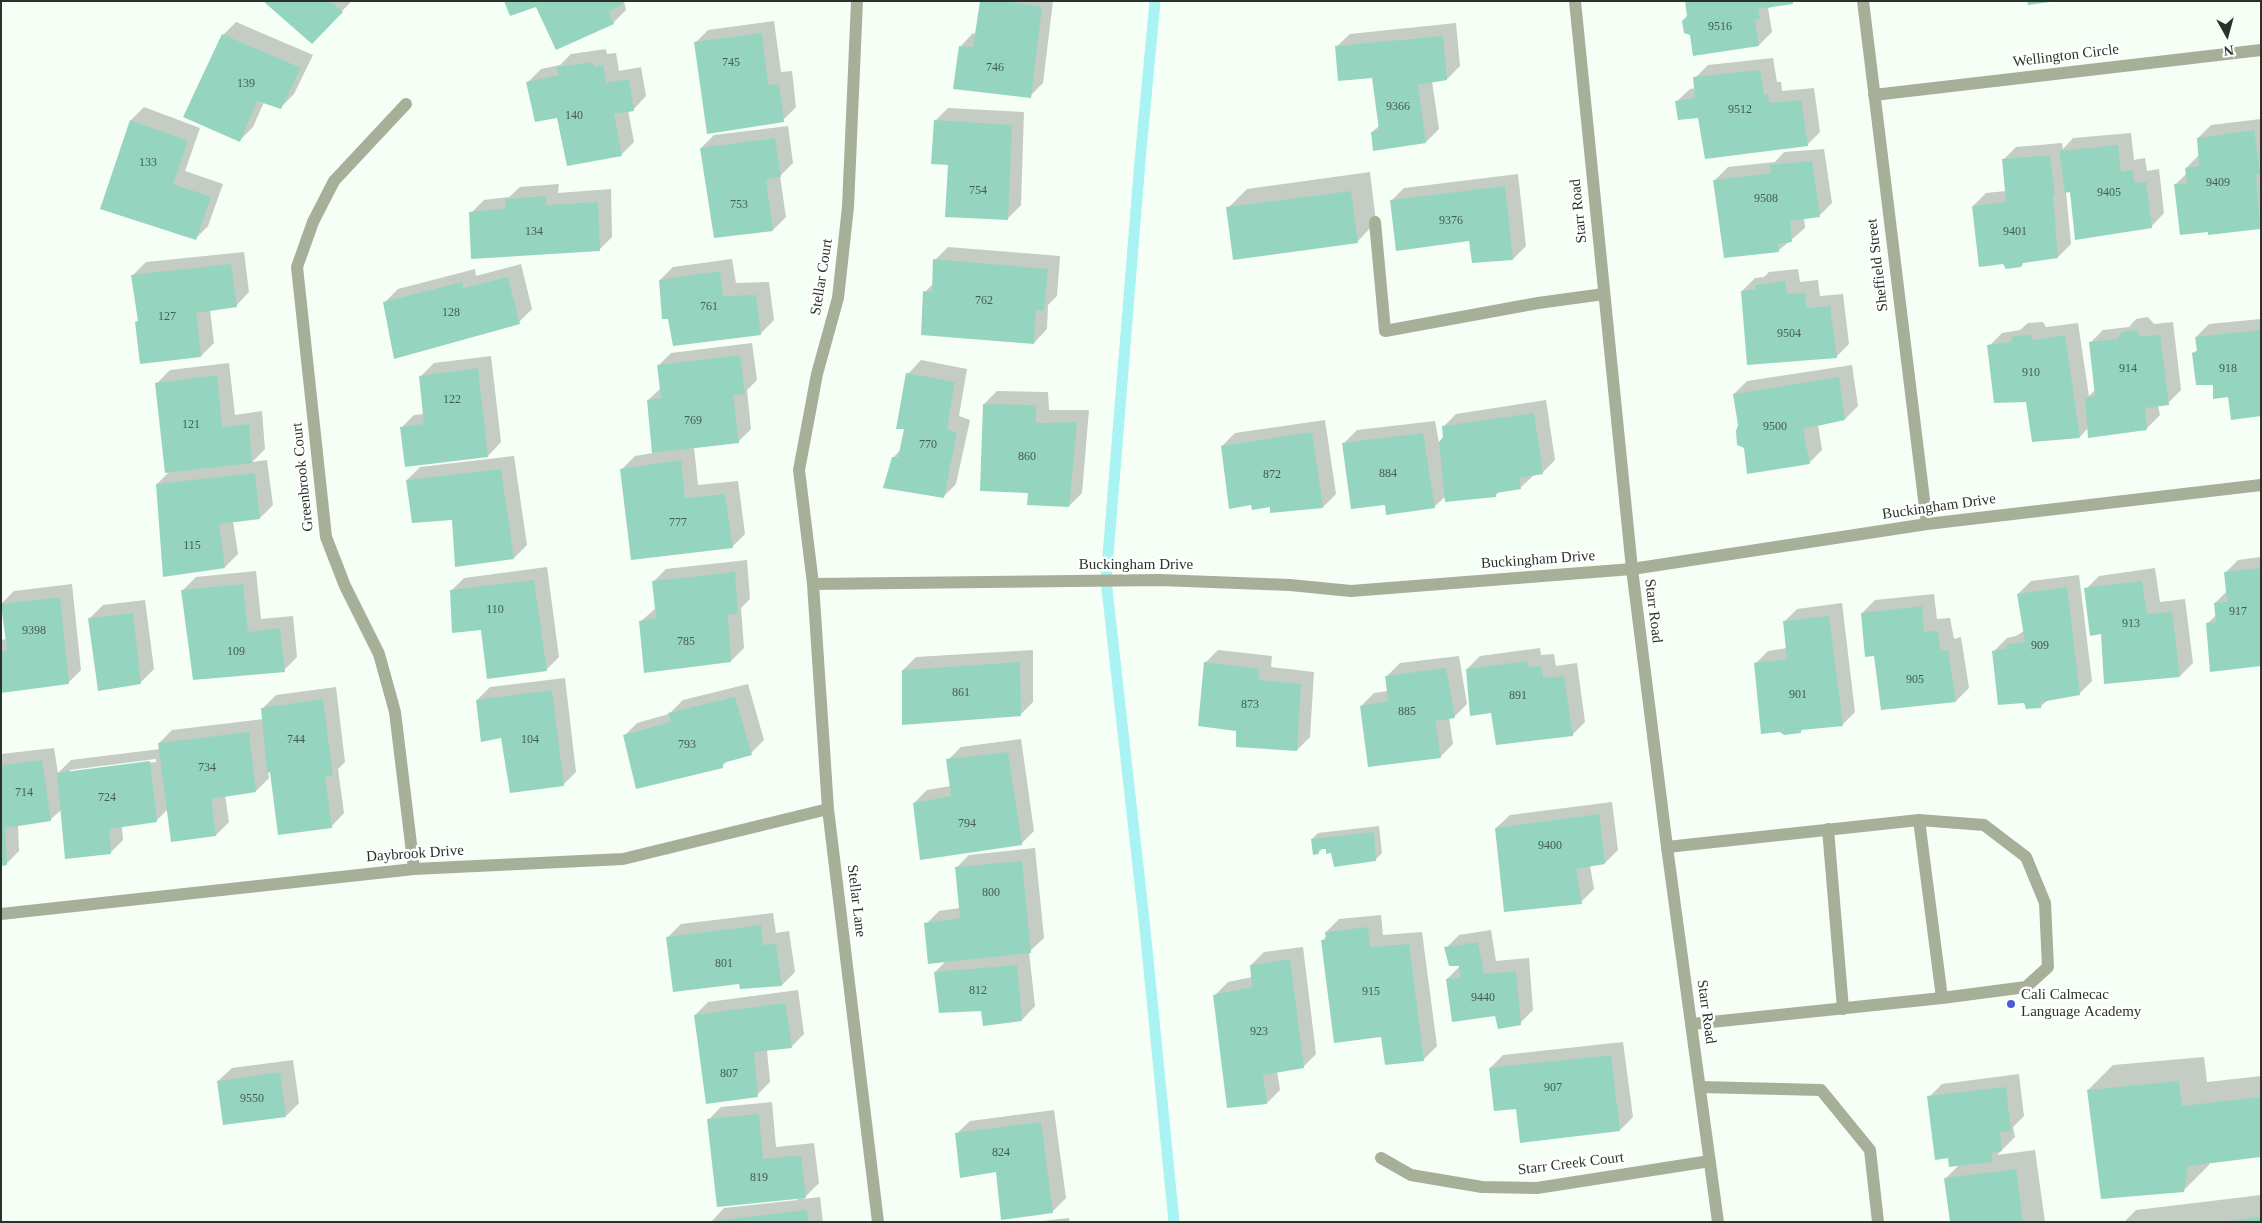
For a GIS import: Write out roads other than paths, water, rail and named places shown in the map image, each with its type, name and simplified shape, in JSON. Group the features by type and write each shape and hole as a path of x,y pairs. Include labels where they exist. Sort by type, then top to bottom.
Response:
{"street":[{"name":"Stellar Court","path":"813,584 799,470 818,374 838,298 848,207 857,1"},
{"name":"Starr Road","path":"1575,1 1632,569 1667,847 1718,1222"},
{"name":"Sheffield Street","path":"1862,1 1927,524"},
{"name":"Wellington Circle","path":"1874,95 2261,50"},
{"name":"Greenbrook Court","path":"406,104 334,181 313,222 297,267 326,537 345,586 379,654 395,712 414,868"},
{"path":"1375,222 1385,331 1538,303 1604,294"},
{"name":"Buckingham Drive","path":"813,584 1160,580 1290,585 1351,591 1632,569 1927,524 2261,485"},
{"name":"Stellar Lane","path":"813,584 828,809 878,1222"},
{"name":"Daybrook Drive","path":"1,914 414,868 623,860 828,809"},
{"path":"1667,847 1919,820 1984,825 2026,857 2045,903 2048,967 2026,987 1843,1009 1692,1024"},
{"path":"1919,820 1942,998"},
{"path":"1828,829 1843,1009"},
{"path":"1700,1087 1821,1090 1870,1150 1878,1222"},
{"name":"Starr Creek Court","path":"1380,1158 1411,1175 1482,1187 1537,1188 1710,1161"}],"waterway":[{"path":"1155,1 1106,580 1145,929 1174,1222"}],"place":[{"name":"Cali Calmecac Language Academy","path":"2011,1004"}]}
